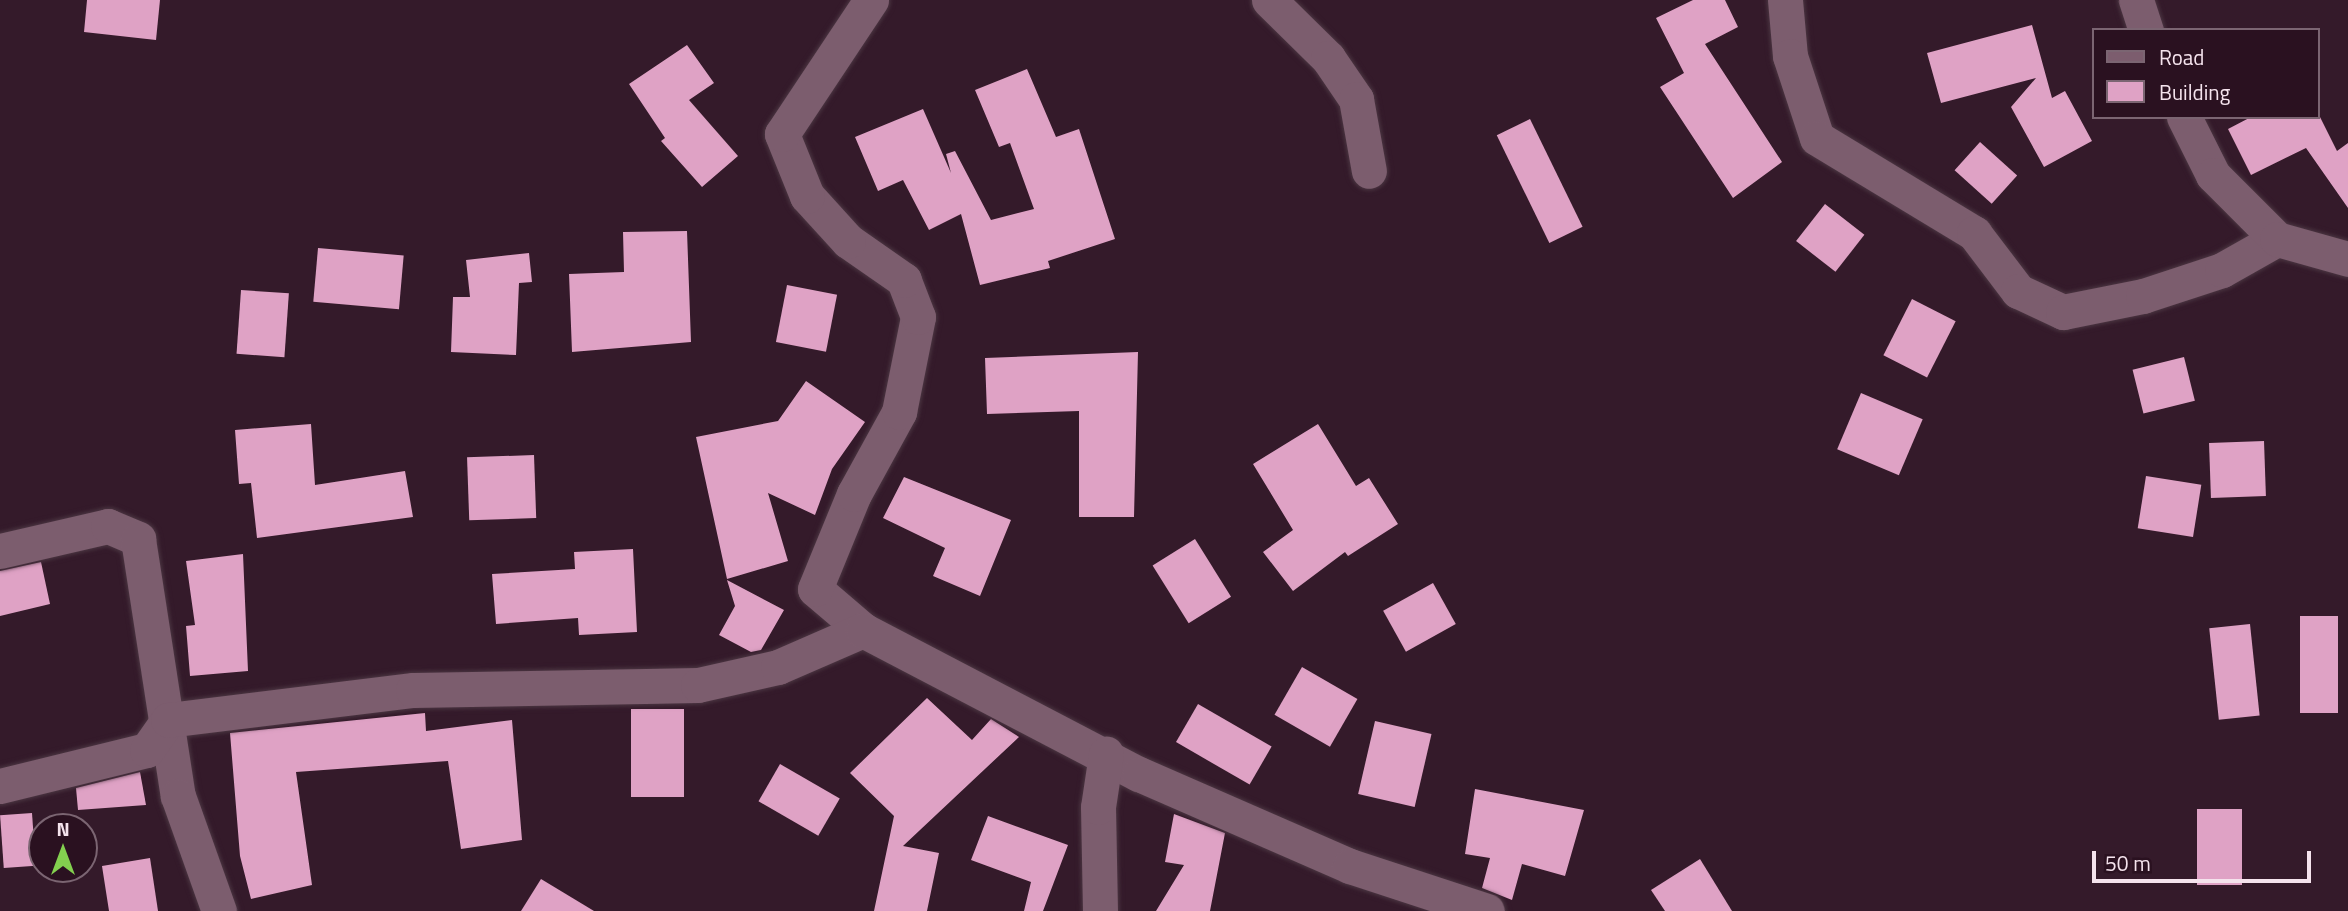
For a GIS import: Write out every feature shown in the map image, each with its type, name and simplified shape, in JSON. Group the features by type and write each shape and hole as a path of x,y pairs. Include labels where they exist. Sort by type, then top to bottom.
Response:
{"street":[{"path":"872,0 782,134 807,196 848,241 904,280 918,317 899,412 854,494 816,589 863,630 1106,754 1350,866 1487,911"},
{"path":"1269,0 1328,58 1356,99 1369,171"},
{"path":"1785,0 1790,55 1817,138 1974,233 2018,291 2063,312 2143,296 2222,270 2277,239"},
{"path":"2136,0 2145,28"},
{"path":"2185,119 2213,175 2277,239 2348,259"},
{"path":"0,551 108,526 138,539 178,796 219,911"},
{"path":"0,786 147,750 167,720 413,690 698,685 778,667 863,630"},
{"path":"1100,911 1098,807 1106,754"}],"building":[{"path":"87,0 160,0 156,40 84,32"},
{"path":"1693,0 1725,0 1738,27 1705,44 1782,162 1733,198 1660,87 1684,73 1656,18"},
{"path":"2032,25 2052,98 2065,91 2092,141 2044,167 2011,107 2036,78 1941,103 1927,53"},
{"path":"687,45 714,83 689,100 738,156 702,187 661,141 665,138 629,84"},
{"path":"1027,69 1056,137 1079,129 1115,239 1048,261 1050,268 980,285 961,214 929,230 903,180 878,191 855,137 923,109 951,173 946,154 955,151 991,220 1034,209 1010,143 999,147 975,90"},
{"path":"2320,117 2337,151 2348,143 2348,208 2306,148 2251,175 2228,129 2247,119"},
{"path":"1530,119 1583,227 1549,243 1497,135"},
{"path":"1980,142 2017,175 1992,204 1955,170"},
{"path":"1825,204 1864,235 1835,272 1796,241"},
{"path":"687,231 691,342 572,352 569,274 624,272 623,232"},
{"path":"318,248 404,255 399,309 313,302"},
{"path":"529,253 532,282 519,283 516,355 451,352 453,297 470,297 466,260"},
{"path":"787,285 837,295 826,352 776,342"},
{"path":"241,290 289,293 284,357 237,354"},
{"path":"1912,299 1956,321 1927,377 1883,355"},
{"path":"1138,352 1134,517 1079,517 1079,411 987,414 985,358"},
{"path":"2184,357 2195,401 2143,413 2133,370"},
{"path":"806,381 865,422 832,469 815,515 768,493 788,561 727,579 696,437 778,421"},
{"path":"1861,393 1923,419 1899,475 1837,449"},
{"path":"311,424 315,485 405,471 413,517 257,538 251,483 239,484 235,430"},
{"path":"1318,424 1356,486 1369,478 1398,524 1348,556 1345,552 1293,591 1263,552 1293,530 1253,464"},
{"path":"2264,441 2266,496 2211,498 2209,443"},
{"path":"534,455 536,518 469,520 467,457"},
{"path":"2146,476 2201,485 2193,537 2138,528"},
{"path":"904,477 1011,520 980,596 933,576 945,548 883,518"},
{"path":"1195,539 1231,597 1189,623 1153,565"},
{"path":"633,549 637,632 579,635 578,618 496,624 492,574 575,569 574,552"},
{"path":"243,554 248,671 190,676 186,626 195,625 186,561"},
{"path":"41,562 50,604 0,616 0,571"},
{"path":"727,580 784,610 761,650 751,652 719,635 735,606"},
{"path":"1433,583 1456,624 1406,652 1383,611"},
{"path":"2300,616 2338,616 2338,713 2300,713"},
{"path":"2250,624 2260,715 2219,720 2209,628"},
{"path":"1302,667 1357,699 1330,747 1274,715"},
{"path":"927,698 972,740 991,719 1019,737 903,846 939,853 927,911 874,911 894,816 850,773"},
{"path":"1198,704 1272,746 1250,785 1176,742"},
{"path":"631,709 684,709 684,797 631,797"},
{"path":"425,713 426,731 512,720 522,840 461,849 448,761 296,772 312,885 251,899 240,856 230,733"},
{"path":"1375,721 1432,734 1415,807 1358,794"},
{"path":"780,764 840,798 818,836 758,801"},
{"path":"140,772 146,805 78,810 76,788"},
{"path":"1475,789 1584,810 1565,876 1522,864 1512,900 1482,888 1490,858 1465,854"},
{"path":"2197,809 2242,809 2242,885 2197,885"},
{"path":"28,813 28,866 4,868 0,815"},
{"path":"1174,814 1225,833 1210,911 1156,911 1184,865 1165,862"},
{"path":"988,816 1068,845 1043,911 1024,911 1031,882 971,860"},
{"path":"150,858 158,911 109,911 102,866"},
{"path":"1700,859 1732,911 1665,911 1651,890"},
{"path":"541,879 594,911 521,911"}]}
